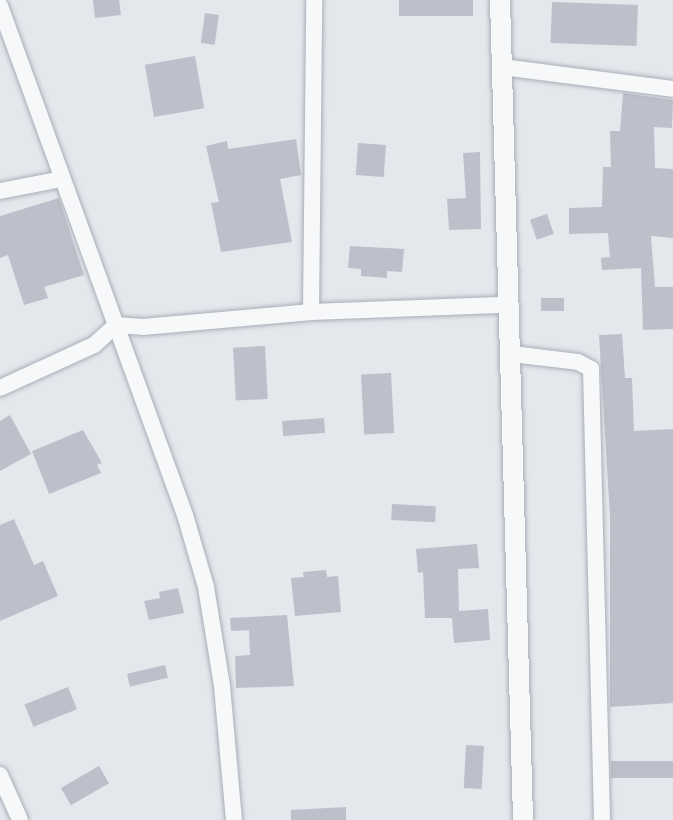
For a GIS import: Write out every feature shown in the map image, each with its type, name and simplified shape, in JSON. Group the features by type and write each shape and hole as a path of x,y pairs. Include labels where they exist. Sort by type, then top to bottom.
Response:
{"street":[{"path":"311,312 314,0"},
{"path":"500,0 506,305 512,354 523,820"},
{"path":"0,6 185,515 206,587 222,686 234,820"},
{"path":"502,67 673,88"},
{"path":"0,191 62,179"},
{"path":"0,387 94,345 116,325 143,327 311,312 506,305"},
{"path":"512,354 578,362 591,369 602,820"},
{"path":"0,775 20,820"}],"building":[{"path":"93,0 119,0 121,15 95,18"},
{"path":"399,0 473,0 473,16 399,16"},
{"path":"552,2 638,5 637,46 551,43"},
{"path":"205,13 219,15 215,45 201,43"},
{"path":"195,56 204,108 154,117 145,65"},
{"path":"623,93 673,100 672,128 654,127 655,168 673,169 673,238 651,236 655,287 673,287 673,329 643,330 641,268 602,270 601,258 610,257 608,233 569,234 569,208 602,207 603,167 611,167 610,131 620,131"},
{"path":"296,139 301,175 280,179 292,242 221,252 211,203 219,202 206,146 227,141 228,149"},
{"path":"358,143 386,145 384,177 356,175"},
{"path":"480,152 481,229 449,230 447,199 466,198 463,153"},
{"path":"59,198 84,275 44,287 48,298 24,305 8,255 0,258 0,216"},
{"path":"547,214 554,234 537,240 530,220"},
{"path":"350,246 404,249 402,272 387,271 387,278 361,276 361,269 348,268"},
{"path":"541,298 564,298 564,311 541,311"},
{"path":"622,334 625,378 632,378 634,431 673,429 673,703 610,707 610,516 599,335"},
{"path":"265,346 268,399 236,401 233,348"},
{"path":"391,373 394,433 364,434 361,375"},
{"path":"10,415 31,454 0,471 0,421"},
{"path":"324,418 325,433 283,436 282,421"},
{"path":"83,430 102,463 97,465 101,473 49,494 32,451"},
{"path":"392,504 436,506 435,522 391,520"},
{"path":"14,519 34,565 43,561 58,596 0,621 0,525"},
{"path":"477,544 479,568 458,569 459,611 488,609 490,640 454,643 452,618 425,618 423,572 418,573 416,549"},
{"path":"326,570 327,577 338,576 341,612 295,616 291,578 304,577 303,572"},
{"path":"178,588 184,613 149,620 144,601 160,598 159,592"},
{"path":"287,615 294,686 236,688 235,656 250,655 249,630 231,631 230,618"},
{"path":"165,665 168,678 130,686 127,674"},
{"path":"68,687 77,709 33,727 24,705"},
{"path":"466,745 484,746 482,789 464,788"},
{"path":"611,761 673,761 673,778 611,778"},
{"path":"99,766 109,783 71,805 61,788"},
{"path":"346,807 346,820 291,820 291,810"}]}
